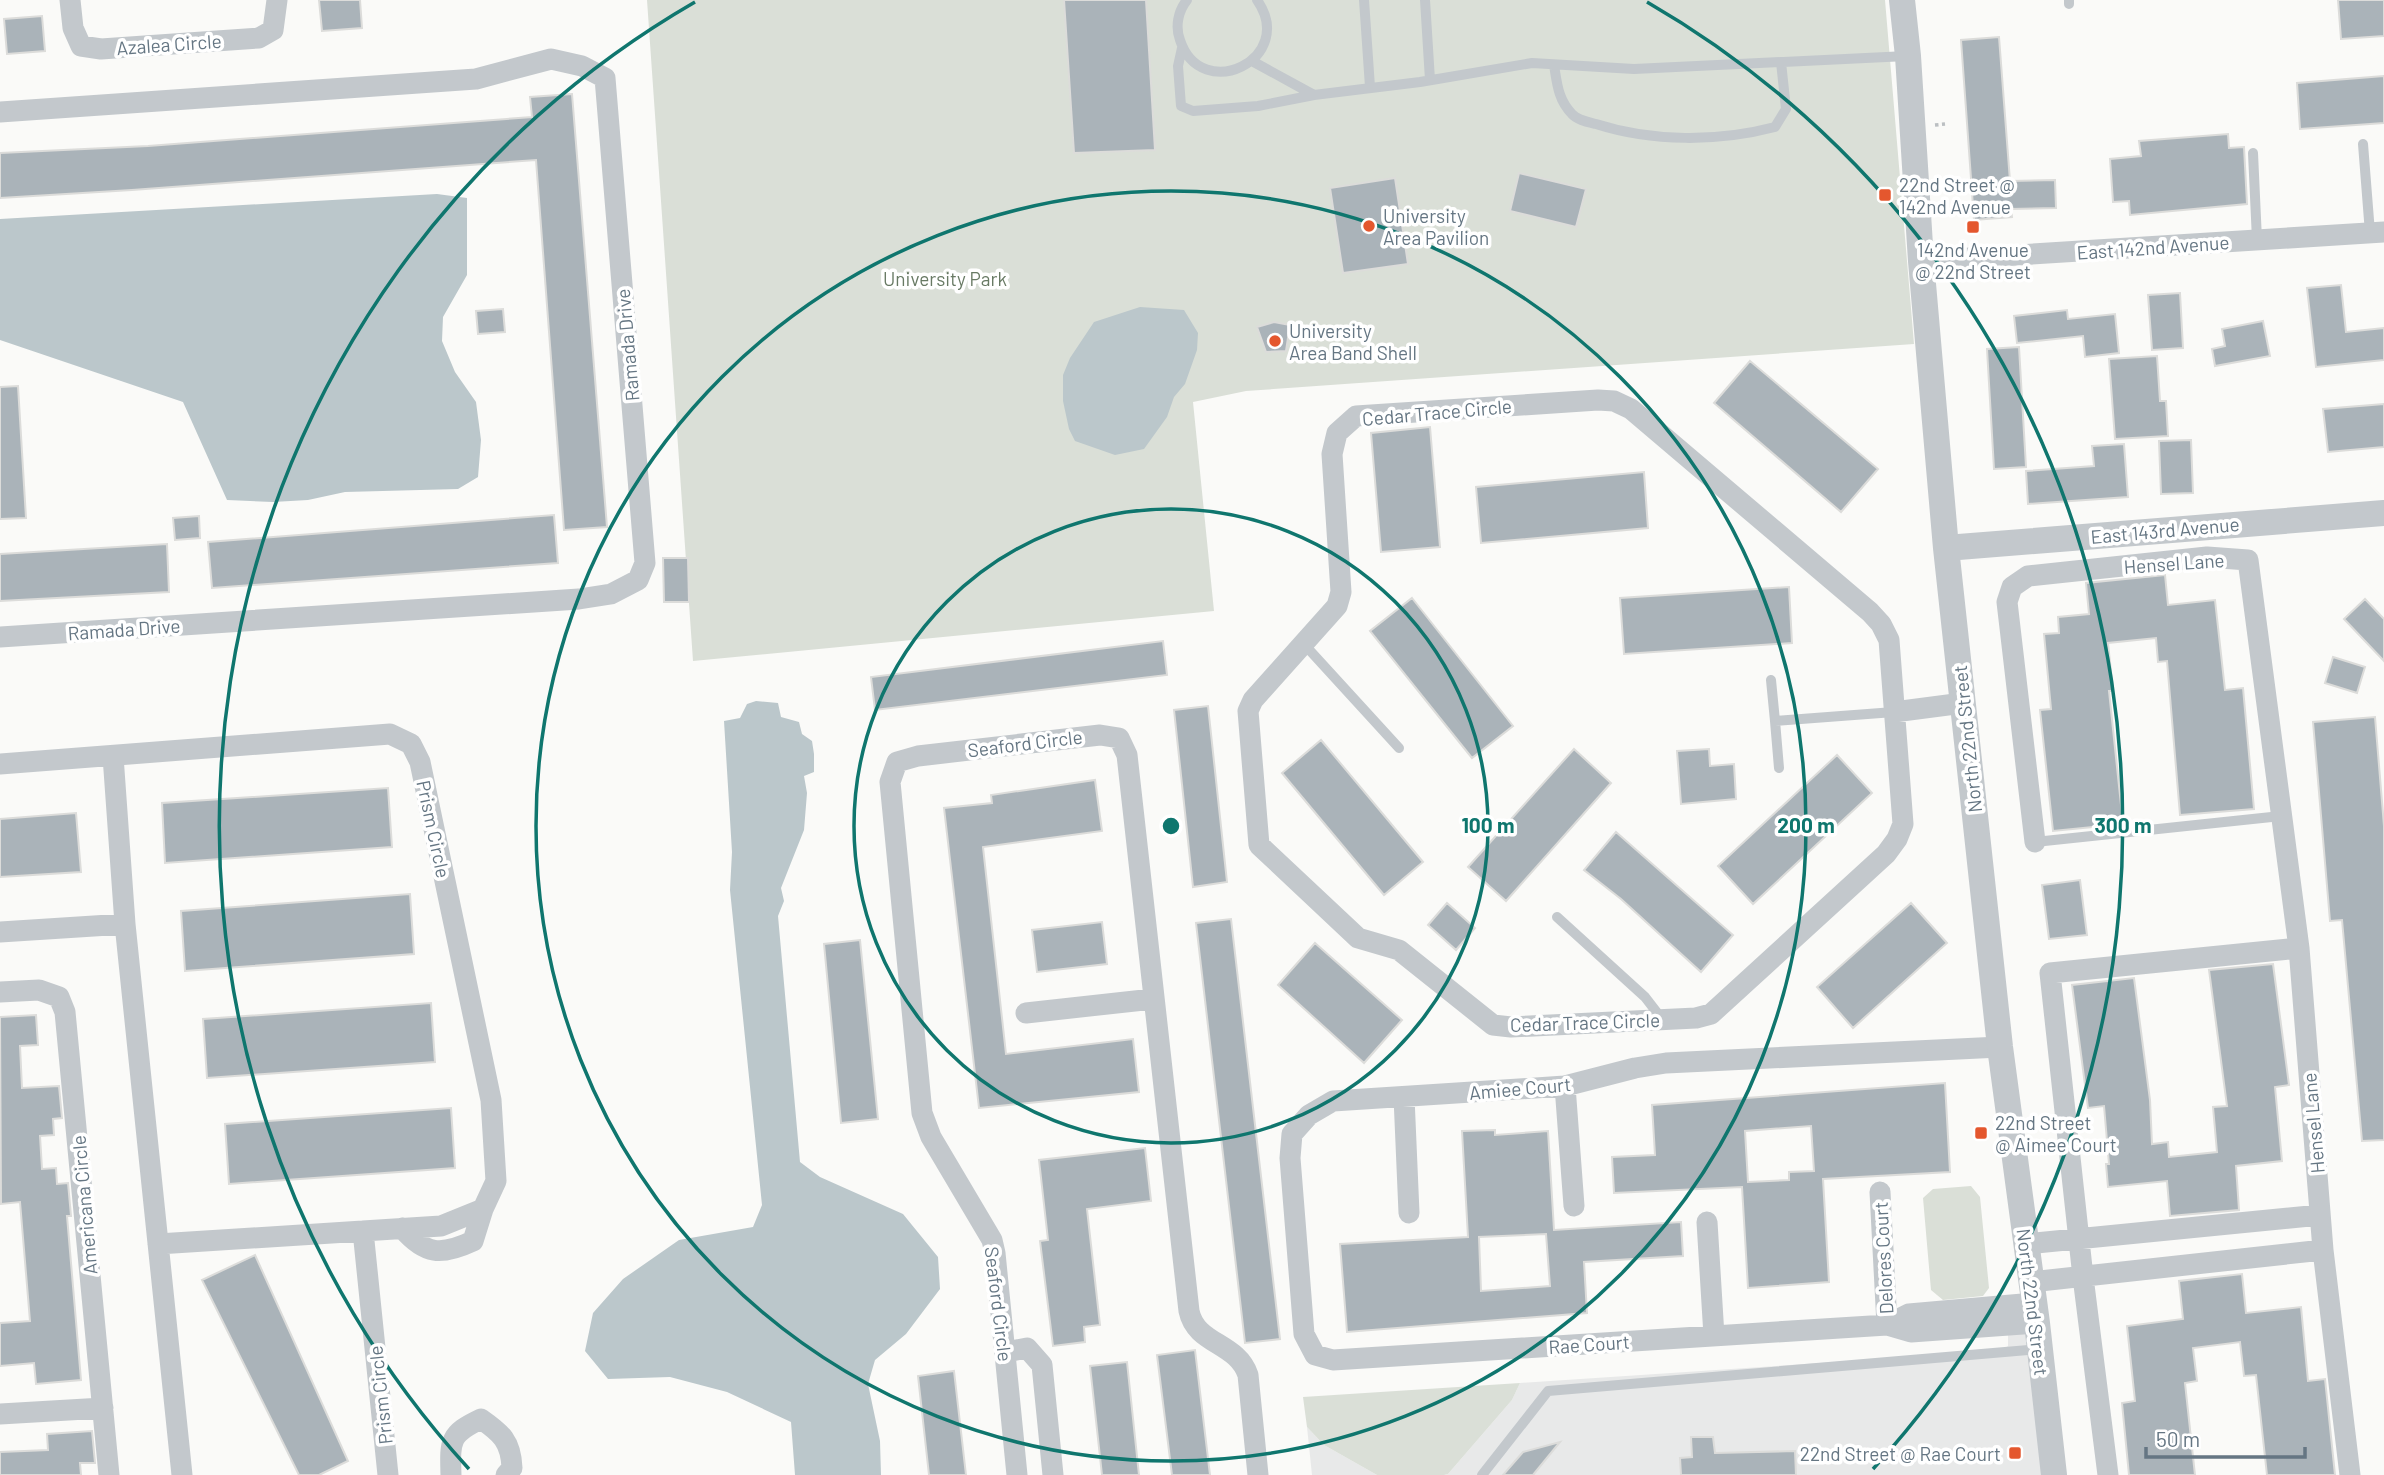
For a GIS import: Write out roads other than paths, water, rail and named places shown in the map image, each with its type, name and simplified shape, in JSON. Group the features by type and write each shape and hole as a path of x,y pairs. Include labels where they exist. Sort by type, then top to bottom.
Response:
{"street":[{"name":"Azalea Circle","path":"71,0 73,28 81,46 101,49 259,37 273,30 277,0"},
{"name":"North 22nd Street","path":"1902,0 1946,548 2000,1047 2054,1475"},
{"name":"Ramada Drive","path":"0,112 476,79 551,59 582,66 605,78 645,563 638,580 611,594 579,599 0,637"},
{"name":"East 142nd Avenue","path":"1921,261 2377,233"},
{"name":"Cedar Trace Circle","path":"1598,400 1614,401 1631,410 1881,624 1889,640 1894,712 1903,824 1898,839 1886,854 1711,1013 1696,1018 1511,1027 1493,1025 1399,950 1358,938 1259,845 1248,710 1253,700 1337,606 1341,592 1332,454 1337,433 1356,416 1598,400"},
{"name":"East 143rd Avenue","path":"1946,548 2384,513"},
{"path":"2244,524 2248,560"},
{"name":"Hensel Lane","path":"2035,842 2007,603 2012,587 2028,576 2207,557 2248,560 2298,948 2323,1250 2350,1475"},
{"path":"1894,712 1963,703"},
{"name":"Prism Circle","path":"0,764 390,734 411,744 420,762 491,1100 496,1181 472,1241 452,1251 427,1250 413,1241 402,1228 158,1244"},
{"name":"Seaford Circle","path":"1017,1475 992,1240 931,1137 922,1113 890,782 897,762 918,756 1100,735 1119,738 1127,755 1191,1322 1197,1331 1244,1363 1248,1374 1258,1475"},
{"path":"113,756 125,924 182,1475"},
{"path":"0,932 125,924"},
{"path":"2108,1475 2083,1277 2050,972 2298,948"},
{"name":"Americana Circle","path":"0,992 39,990 59,997 65,1012 109,1475"},
{"path":"1027,1013 1153,999"},
{"name":"Amiee Court","path":"1304,1334 1290,1158 1292,1134 1310,1115 1334,1101 1565,1087 1635,1068 1666,1063 2000,1047"},
{"path":"1565,1087 1573,1206"},
{"path":"1404,1097 1409,1213"},
{"name":"Delores Court","path":"1880,1192 1887,1325"},
{"path":"2026,1244 2320,1214"},
{"path":"1707,1222 1714,1336"},
{"name":"Prism Circle","path":"363,1231 388,1475"},
{"path":"2083,1277 2323,1250"},
{"name":"Rae Court","path":"1304,1334 1315,1355 1333,1360 1887,1325 1911,1332 2035,1314 2083,1277"},
{"path":"1006,1352 1027,1348 1042,1365 1053,1475"},
{"path":"0,1413 103,1408"},
{"path":"451,1475 450,1448 460,1429 481,1419 500,1432 511,1451 512,1468 506,1475"}],"lane":[{"path":"1187,0 1178,18 1178,34 1182,48 1190,59 1214,72 1241,68 1252,61 1260,51 1266,39 1267,26 1265,13 1257,0"},
{"path":"1364,0 1370,87"},
{"path":"1425,0 1430,80"},
{"path":"1182,48 1178,66 1181,106 1193,111 1258,106 1314,94 1430,80 1532,63 1634,69 1908,56"},
{"path":"1252,61 1314,94"},
{"path":"1554,65 1560,100 1574,117 1621,132 1679,138 1746,135 1775,127 1786,109 1781,62"},
{"path":"2363,144 2377,233"},
{"path":"2253,153 2258,240"},
{"path":"1303,643 1399,748"},
{"path":"1771,680 1779,768"},
{"path":"1775,721 1894,712"},
{"path":"2035,842 2281,816"},
{"path":"1557,918 1645,997 1662,1019"},
{"path":"1482,1475 1548,1391 2035,1314"}],"place":[{"name":"22nd Street @ 142nd Avenue","path":"1885,195"},
{"name":"University Area Pavilion","path":"1369,226"},
{"name":"142nd Avenue @ 22nd Street","path":"1973,227"},
{"name":"University Area Band Shell","path":"1275,341"},
{"name":"22nd Street @ Aimee Court","path":"1981,1133"},
{"name":"22nd Street @ Rae Court","path":"2015,1453"}],"park label":[{"name":"University Park","path":"945,278"}]}
